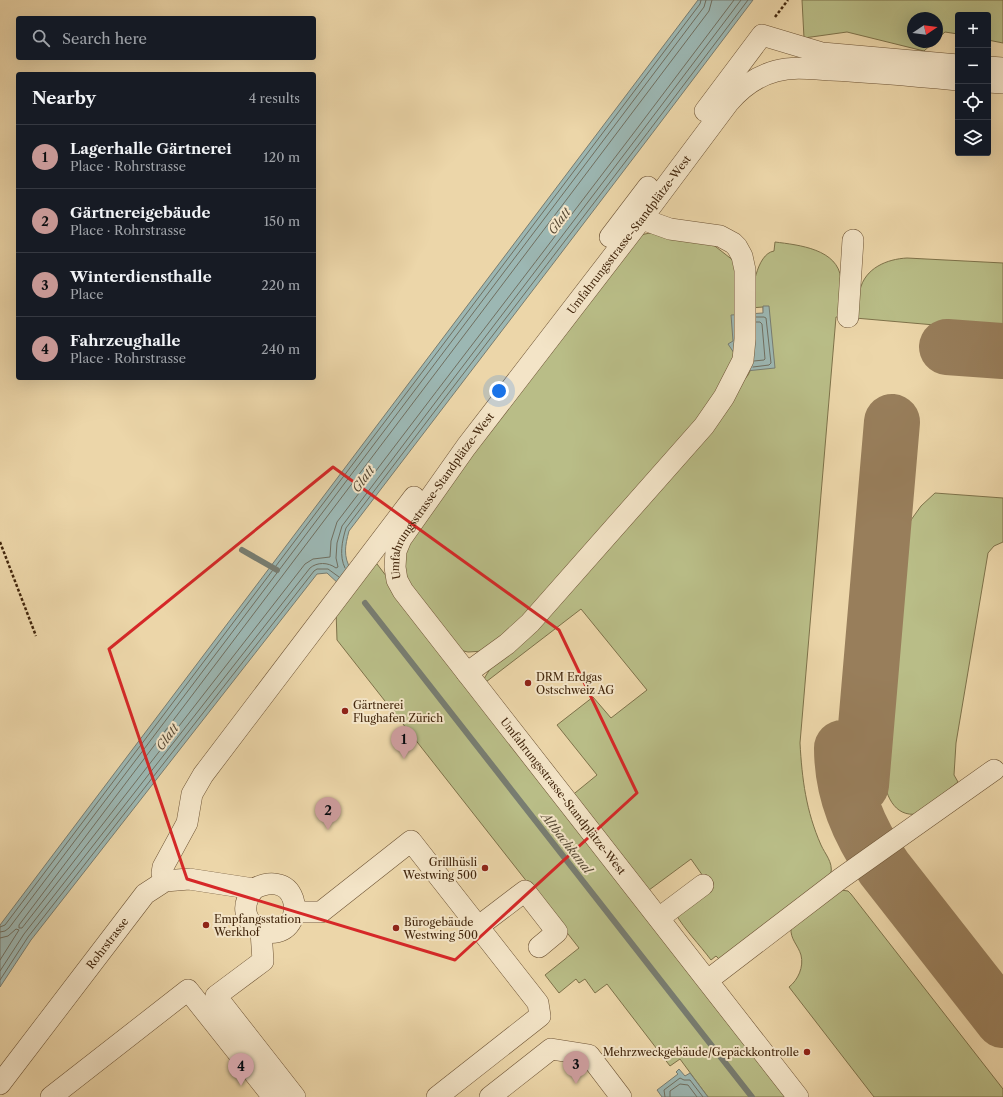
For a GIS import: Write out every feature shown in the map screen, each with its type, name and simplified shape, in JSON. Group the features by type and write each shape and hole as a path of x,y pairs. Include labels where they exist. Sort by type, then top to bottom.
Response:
{"street":[{"path":"165,881 162,873 163,867 187,823 192,794 203,775 762,35 822,53 955,64"},
{"path":"991,67 1003,68"},
{"name":"Umfahrungsstrasse-Standplätze-West","path":"798,1097 400,586 396,576 395,557 398,544 466,447 733,98 750,83 764,75 780,70 797,68 955,80"},
{"path":"991,82 1003,83"},
{"path":"467,673 507,644 546,606 704,426 724,397 743,360 745,339 745,274 742,256 737,247 730,241 717,235 670,228 642,218"},
{"path":"848,317 853,240"},
{"path":"708,980 840,879 994,770"},
{"path":"254,889 248,895 245,904 248,920 254,927 261,931 270,933 279,931 292,921 295,912 321,912 411,841 538,1003 540,1016 438,1097"},
{"name":"Rohrstrasse","path":"0,1084 145,894 165,881 189,878 254,889 262,884 270,883 282,887 292,895 295,904 295,912"},
{"path":"659,918 703,885"},
{"path":"479,926 525,891 557,932 539,947"},
{"path":"261,931 263,961 216,996 295,1097"},
{"path":"51,1097 188,990 273,1097"},
{"path":"490,1097 551,1049 589,1055 621,1097"}],"path":[{"path":"0,542 36,636"}],"highlighted area":[{"path":"333,467 559,630 637,793 455,960 187,879 109,649"}],"green space":[{"path":"802,0 1003,0 1003,43 991,41 991,12 955,12 955,34 945,32 943,34 943,12 907,12 907,47 847,32 804,38"},
{"path":"912,48 927,48 924,51"},
{"path":"650,233 702,236 734,261 740,315 733,357 716,397 534,611 484,651 468,652 459,650 421,607 403,569 408,539 640,235"},
{"path":"775,242 806,247 825,255 833,261 838,269 842,284 840,317 836,317 800,743 802,769 808,807 821,845 830,862 831,873 722,962 716,956 711,960 675,913 710,886 691,859 645,893 570,797 597,775 557,725 593,697 611,718 647,690 581,609 482,685 490,669 748,375 755,361 764,320 763,307 750,308 754,284 759,266 768,254 774,251"},
{"path":"907,258 1003,263 1003,331 855,318 859,293 863,282 872,270 892,260"},
{"path":"935,493 1003,498 1003,542 994,546 988,553 956,743 954,775 958,782 918,814 902,812 892,802 885,787 882,768 882,726 884,695 888,695 901,546 911,520 921,506"},
{"path":"374,560 786,1097 708,1097 680,1059 670,1066 607,984 595,993 585,979 579,983 576,979 559,993 545,975 579,948 337,640 336,610"},
{"path":"841,890 848,891 851,894 1003,1089 1003,1097 874,1097 789,987 798,977 802,964 801,955 793,939 791,928"}],"water":[{"name":"Glatt","path":"698,0 753,0 349,531 346,541 346,555 348,565 351,570 340,585 327,573 317,574 31,940 0,987 0,925"},
{"path":"763,306 769,306 775,368 746,371 728,344 733,341 731,315 763,313"},
{"path":"679,1069 685,1076 690,1073 708,1097 662,1097 657,1090 678,1074 676,1072"}],"waterway":[{"path":"242,550 277,570"},
{"name":"Altbachkanal","path":"365,603 752,1097"}],"taxiway":[{"path":"947,347 1003,351"},
{"path":"861,785 892,422"},
{"path":"842,748 845,781 849,796 860,826 875,854 884,868 1003,1020"}],"place":[{"name":"DRM Erdgas Ostschweiz AG","path":"528,683"},
{"name":"Gärtnerei Flughafen Zürich","path":"345,711"},
{"name":"Lagerhalle Gärtnerei","path":"404,759"},
{"name":"Gärtnereigebäude","path":"328,830"},
{"name":"Grillhüsli Westwing 500","path":"485,868"},
{"name":"Empfangsstation Werkhof","path":"206,925"},
{"name":"Bürogebäude Westwing 500","path":"396,928"},
{"name":"Mehrzweckgebäude/Gepäckkontrolle","path":"807,1052"},
{"name":"Winterdiensthalle","path":"576,1084"},
{"name":"Fahrzeughalle","path":"241,1086"}]}
